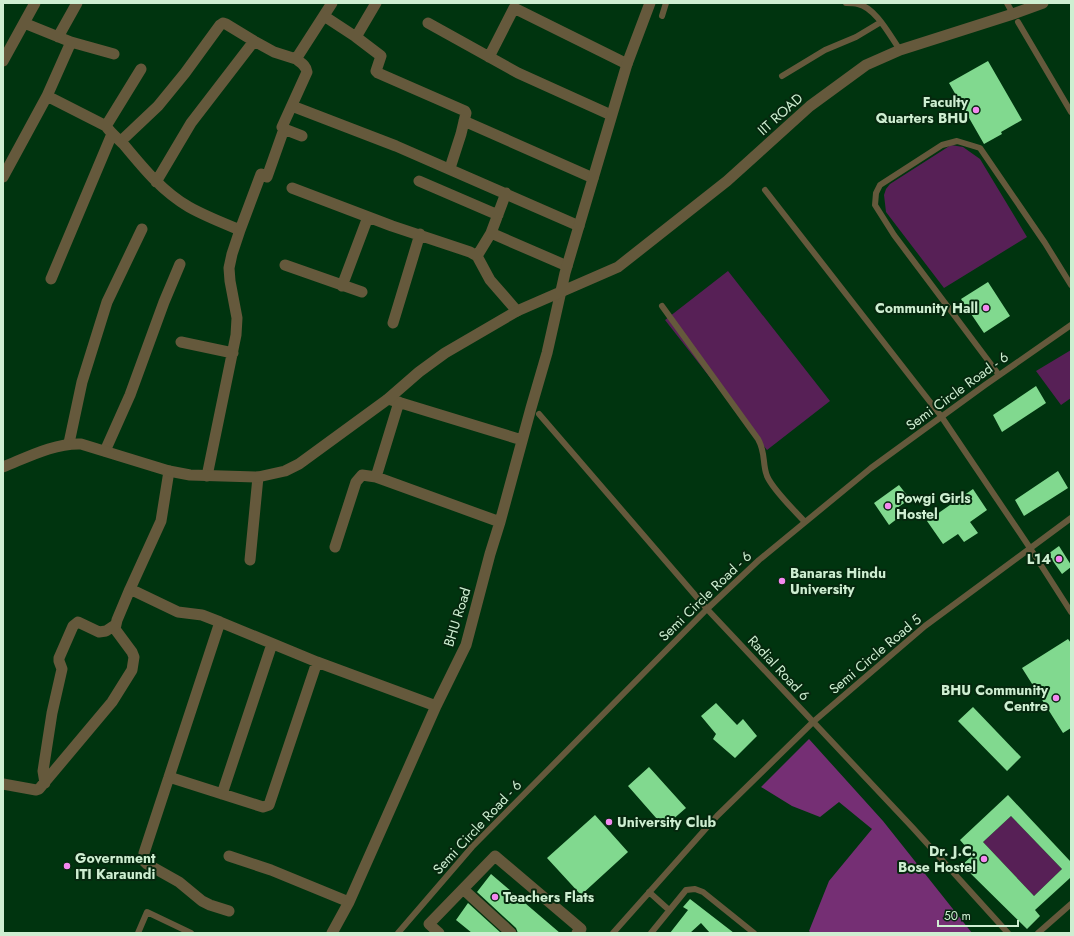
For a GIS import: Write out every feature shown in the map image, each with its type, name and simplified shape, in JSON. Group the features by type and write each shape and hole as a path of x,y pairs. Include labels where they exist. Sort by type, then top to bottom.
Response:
{"street":[{"path":"3,61 35,3"},
{"path":"58,37 77,3"},
{"path":"296,59 332,3"},
{"path":"356,37 376,3"},
{"name":"BHU Road","path":"332,933 349,902 436,706 466,645 547,353 567,266 627,64 650,3"},
{"name":"IIT ROAD","path":"69,444 81,444 169,471 190,475 258,477 286,471 299,464 388,399 419,372 445,353 517,311 618,267 727,181 810,106 866,65 900,50 1015,18 1043,3"},
{"path":"489,57 514,8 627,64"},
{"path":"324,16 380,54 381,56 376,71 378,74 462,108 466,113 450,168"},
{"path":"24,23 71,42 114,54"},
{"path":"428,23 518,73 611,115"},
{"path":"113,134 158,106 222,24 226,24 274,52 296,59 307,68 307,72 292,106 282,124 284,129 240,230 232,254 229,268 237,318 236,335 207,476"},
{"path":"156,182 191,123 254,41"},
{"path":"3,177 48,96 71,42"},
{"path":"51,279 141,68"},
{"path":"48,96 113,134 156,182 190,208 240,230"},
{"path":"292,106 450,168 579,226"},
{"path":"464,121 593,178"},
{"path":"284,129 302,136"},
{"path":"419,180 498,215"},
{"path":"292,188 368,217 470,252 477,256 490,280 517,311"},
{"path":"477,256 491,233 506,193"},
{"path":"342,286 368,217"},
{"path":"3,467 57,446 69,444 82,382 107,302 142,229"},
{"path":"491,233 567,266"},
{"path":"393,323 420,234"},
{"path":"105,451 130,395 164,302 180,264"},
{"path":"285,265 362,292"},
{"path":"181,342 233,354"},
{"path":"388,399 522,440"},
{"path":"376,477 399,402"},
{"path":"3,784 36,790 39,789 112,702 132,670 134,657 115,629 115,625 161,521 169,471"},
{"path":"335,547 359,478 362,475 376,477 500,522"},
{"path":"250,560 258,477"},
{"path":"130,589 178,612 202,615 317,662 436,706"},
{"path":"45,783 43,771 45,756 52,712 62,669 59,658 73,626 78,622 102,632 115,625"},
{"path":"220,622 144,853 144,860 147,864 179,882 210,906 229,911"},
{"path":"222,794 272,644"},
{"path":"169,777 263,807 269,805 317,662"},
{"path":"229,856 277,872 349,902"},
{"path":"439,933 429,924 494,856 581,929 578,933"},
{"path":"463,889 511,933"}],"lane":[{"path":"662,16 666,3"},
{"path":"846,3 868,6 900,50"},
{"path":"1007,3 1071,112"},
{"path":"782,76 825,50 856,37 881,22"},
{"path":"999,375 894,235 875,205 876,193 880,185 942,145 957,142 980,148 1045,243 1071,285"},
{"path":"765,190 942,416 1071,612"},
{"path":"662,306 763,447 766,475 771,484 805,522"},
{"name":"Semi Circle Road - 6","path":"398,933 472,847 707,609 759,560 871,468 999,375 1071,325"},
{"name":"Radial Road 6","path":"539,414 707,609 1008,933"},
{"name":"Semi Circle Road 5","path":"613,933 717,816 813,722 925,626 1071,518"},
{"path":"651,933 686,890 695,889 703,892 754,933"},
{"path":"649,892 669,910"},
{"path":"1038,933 1071,904"},
{"path":"138,933 147,912 191,933"}],"shaded area":[{"path":"951,145 963,147 980,159 1027,237 944,288 886,212 884,195 890,184"},
{"path":"728,271 830,401 767,450 665,320"},
{"path":"1071,350 1071,398 1061,405 1036,371"},
{"path":"809,739 883,821 972,933 811,933 809,931 829,881 872,829 839,802 820,817 792,806 761,787"},
{"path":"1011,816 1062,869 1034,896 983,842"}],"building":[{"name":"Faculty Quarters BHU","path":"988,61 1022,120 984,144 949,83"},
{"name":"Community Hall","path":"988,282 1010,316 984,333 961,299"},
{"path":"1036,386 1046,403 1002,432 993,415"},
{"path":"1058,471 1068,488 1024,516 1015,500"},
{"name":"Powgi Girls Hostel","path":"899,485 910,499 897,508 902,515 889,525 874,503"},
{"path":"973,489 987,510 970,522 978,533 964,542 958,534 943,544 927,521"},
{"name":"L14","path":"1059,546 1071,565 1071,567 1062,574 1048,554"},
{"name":"BHU Community Centre","path":"1068,639 1071,643 1071,728 1063,733 1022,668"},
{"path":"716,703 737,725 743,719 757,736 735,758 713,739 716,734 701,716"},
{"path":"973,707 1021,757 1007,771 958,721"},
{"path":"649,767 686,808 664,827 628,786"},
{"name":"Dr. J.C. Bose Hostel","path":"1008,795 1070,861 1071,860 1071,879 1070,878 1035,910 1040,916 1027,929 962,865 973,855 960,840","holes":["1011,816 1062,869 1034,896 983,842"]},
{"path":"595,815 628,852 581,895 547,858"},
{"path":"491,874 560,933 518,933 516,928 477,892"},
{"path":"690,899 734,933 710,933 701,923 690,933 670,933 688,910 683,907"},
{"path":"468,903 501,933 472,933 456,920"}],"place":[{"name":"Faculty Quarters BHU","path":"976,110"},
{"name":"Community Hall","path":"986,308"},
{"name":"Powgi Girls Hostel","path":"888,506"},
{"name":"L14","path":"1059,559"},
{"name":"Banaras Hindu University","path":"782,581"},
{"name":"BHU Community Centre","path":"1056,698"},
{"name":"University Club","path":"609,822"},
{"name":"Dr. J.C. Bose Hostel","path":"984,859"},
{"name":"Government ITI Karaundi","path":"67,866"},
{"name":"Teachers Flats","path":"495,897"}]}
